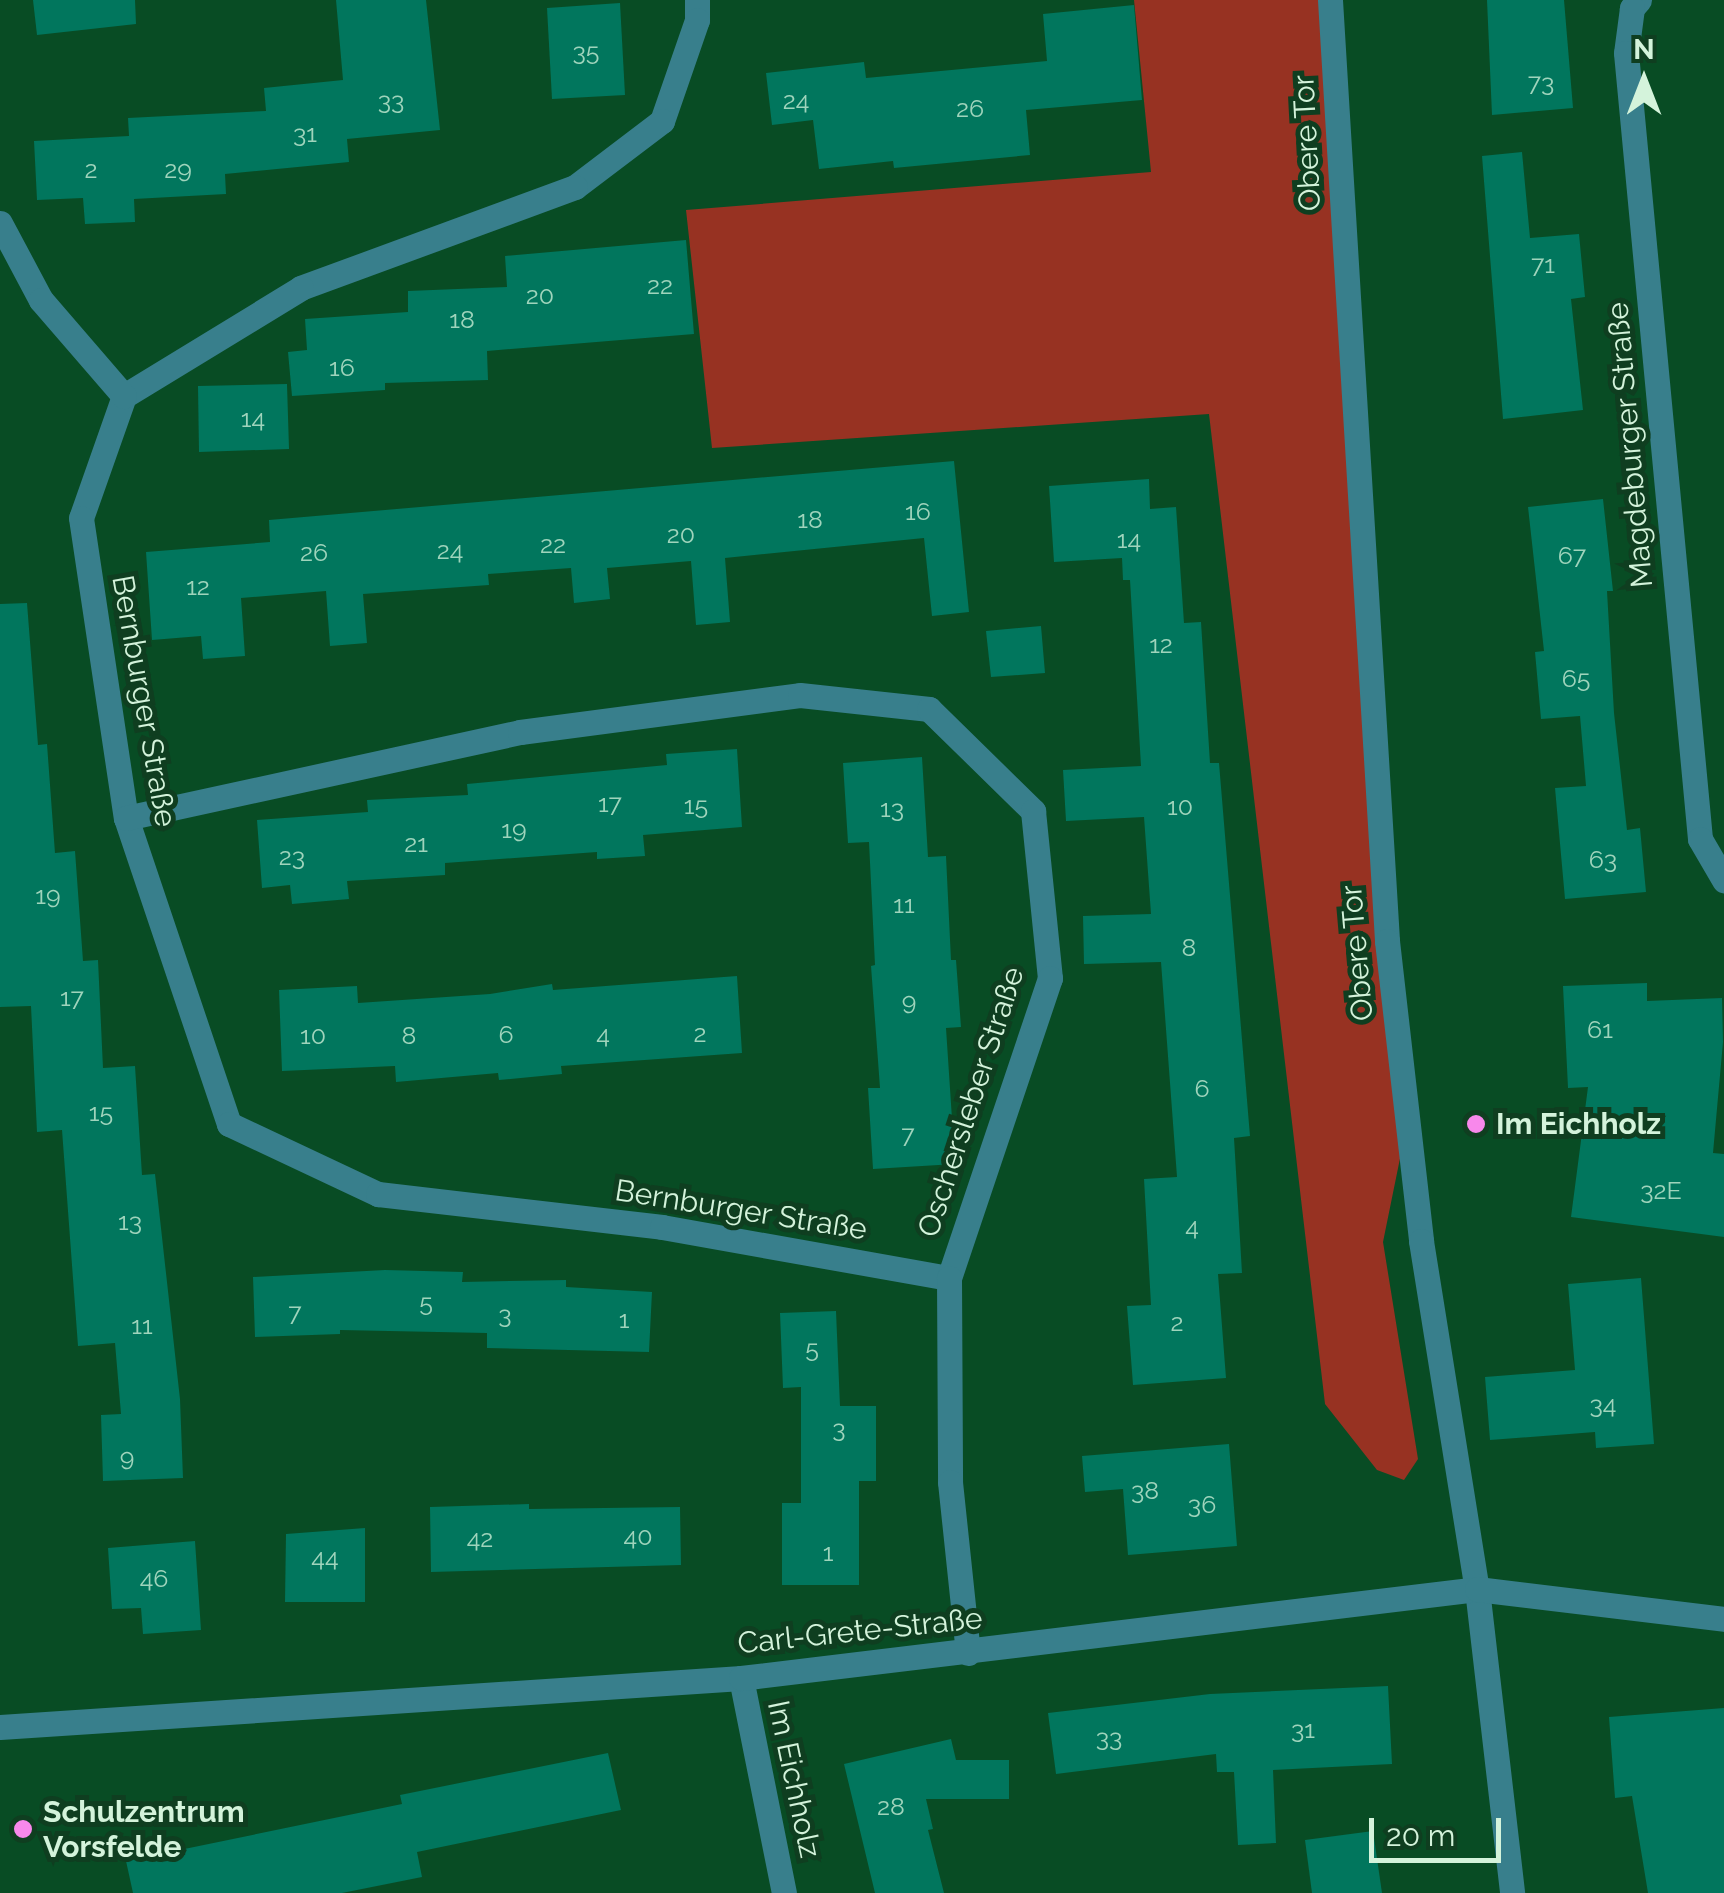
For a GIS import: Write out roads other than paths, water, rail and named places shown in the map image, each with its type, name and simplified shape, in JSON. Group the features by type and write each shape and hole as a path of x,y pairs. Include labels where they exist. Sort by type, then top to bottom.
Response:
{"street":[{"path":"0,223 42,300 124,396 300,288 576,187 662,121 697,20 697,0"},
{"name":"Obere Tor","path":"1330,0 1386,942 1421,1240 1477,1589 1512,1893"},
{"name":"Magdeburger Straße","path":"1639,0 1632,8 1626,53 1700,840 1724,880"},
{"name":"Bernburger Straße","path":"124,396 81,518 126,818 229,1124 378,1194 662,1227 949,1278"},
{"name":"Oschersleber Straße","path":"126,818 520,732 800,696 929,710 1033,812 1050,978 949,1278 950,1482 968,1653"},
{"name":"Carl-Grete-Straße","path":"0,1727 740,1678 1477,1589 1724,1619"},
{"name":"Im Eichholz","path":"740,1678 784,1893"}],"place":[{"name":"Im Eichholz","path":"1476,1124"},
{"name":"Schulzentrum Vorsfelde","path":"23,1829"}]}
